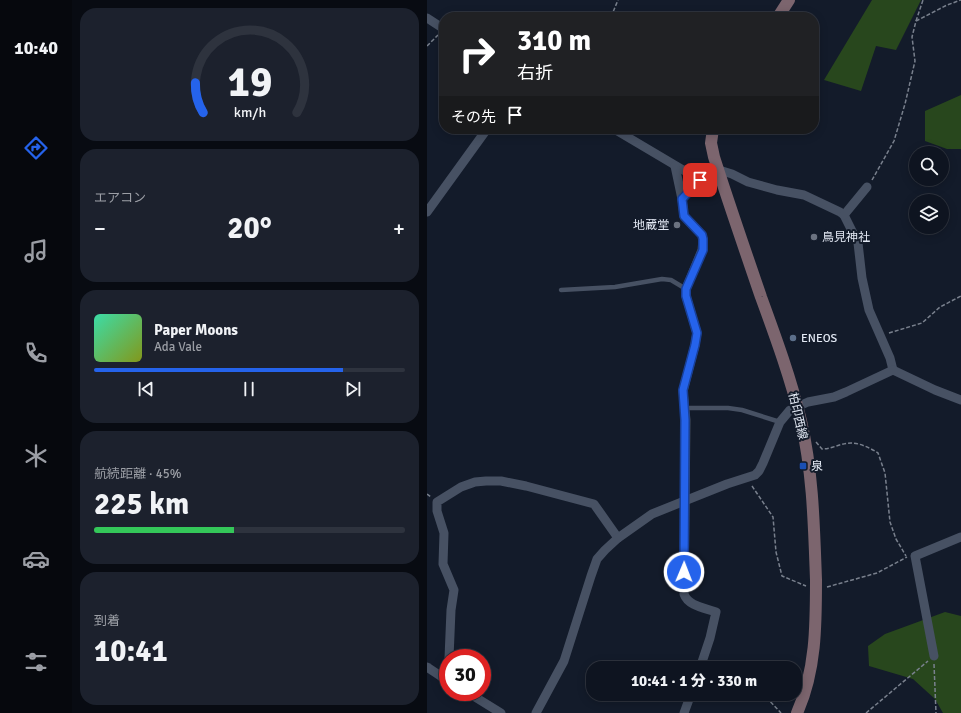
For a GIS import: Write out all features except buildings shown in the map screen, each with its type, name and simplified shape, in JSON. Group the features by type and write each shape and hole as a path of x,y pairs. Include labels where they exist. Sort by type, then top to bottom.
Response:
{"main road":[{"path":"781,12 789,0"},
{"name":"柏印西線","path":"712,134 711,143 740,238 779,349 797,406 810,470 813,505 816,590 815,643 807,686 797,713"}],"street":[{"path":"427,18 439,29"},
{"path":"427,212 483,134"},
{"path":"623,134 700,180"},
{"path":"675,166 684,216 702,235 703,239 703,250 686,289 686,296 697,333 683,390 685,408 684,594 686,600 691,603 716,612 710,638 702,661"},
{"path":"682,199 700,180 719,170 732,174 748,182 777,190 804,195 833,207 844,215 858,243 865,296 869,310 893,370 935,390 961,400"},
{"path":"844,215 867,187"},
{"path":"536,713 557,676 569,649 597,559 618,538 652,514 746,477 755,475 759,472 780,422 790,410 797,406 846,392 893,370"},
{"path":"449,649 451,610 454,590 443,564 444,533 437,511 437,502 461,488 475,482 501,482 513,484 594,504 618,538"},
{"path":"934,656 911,556 961,537"},
{"path":"427,667 439,675"},
{"path":"482,701 501,713"},
{"path":"684,713 688,701"}],"lane":[{"path":"561,290 615,287 662,278 671,280 686,289"},
{"path":"685,408 728,408 742,410 780,422"}],"path":[{"path":"613,12 618,0"},
{"path":"867,187 894,141 915,61 912,37 923,0"},
{"path":"916,21 947,5 961,0"},
{"path":"427,46 439,34"},
{"path":"880,336 921,323 940,307 961,296"},
{"path":"746,477 773,518 776,552 782,576 816,590 877,573 911,556 896,539 890,522 885,473 878,453 869,448 850,443 829,449 822,449 811,437 804,437"},
{"path":"867,713 934,656"},
{"path":"934,656 936,713"},
{"path":"769,701 781,713"}],"green space":[{"path":"872,0 921,0 896,50 876,46 861,91 824,80"},
{"path":"961,95 961,149 949,149 949,146 939,146 925,141 925,111"},
{"path":"945,612 961,616 961,713 943,713 935,699 913,679 869,666 868,646 885,634"}],"place":[{"name":"地蔵堂","path":"677,225"},
{"name":"鳥見神社","path":"814,237"},
{"name":"ENEOS","path":"793,338"},
{"name":"泉","path":"803,466"}],"route":[{"path":"684,572 685,420 683,390 697,333 686,296 686,289 703,250 703,239 702,235 684,216 682,199 700,180"}]}
